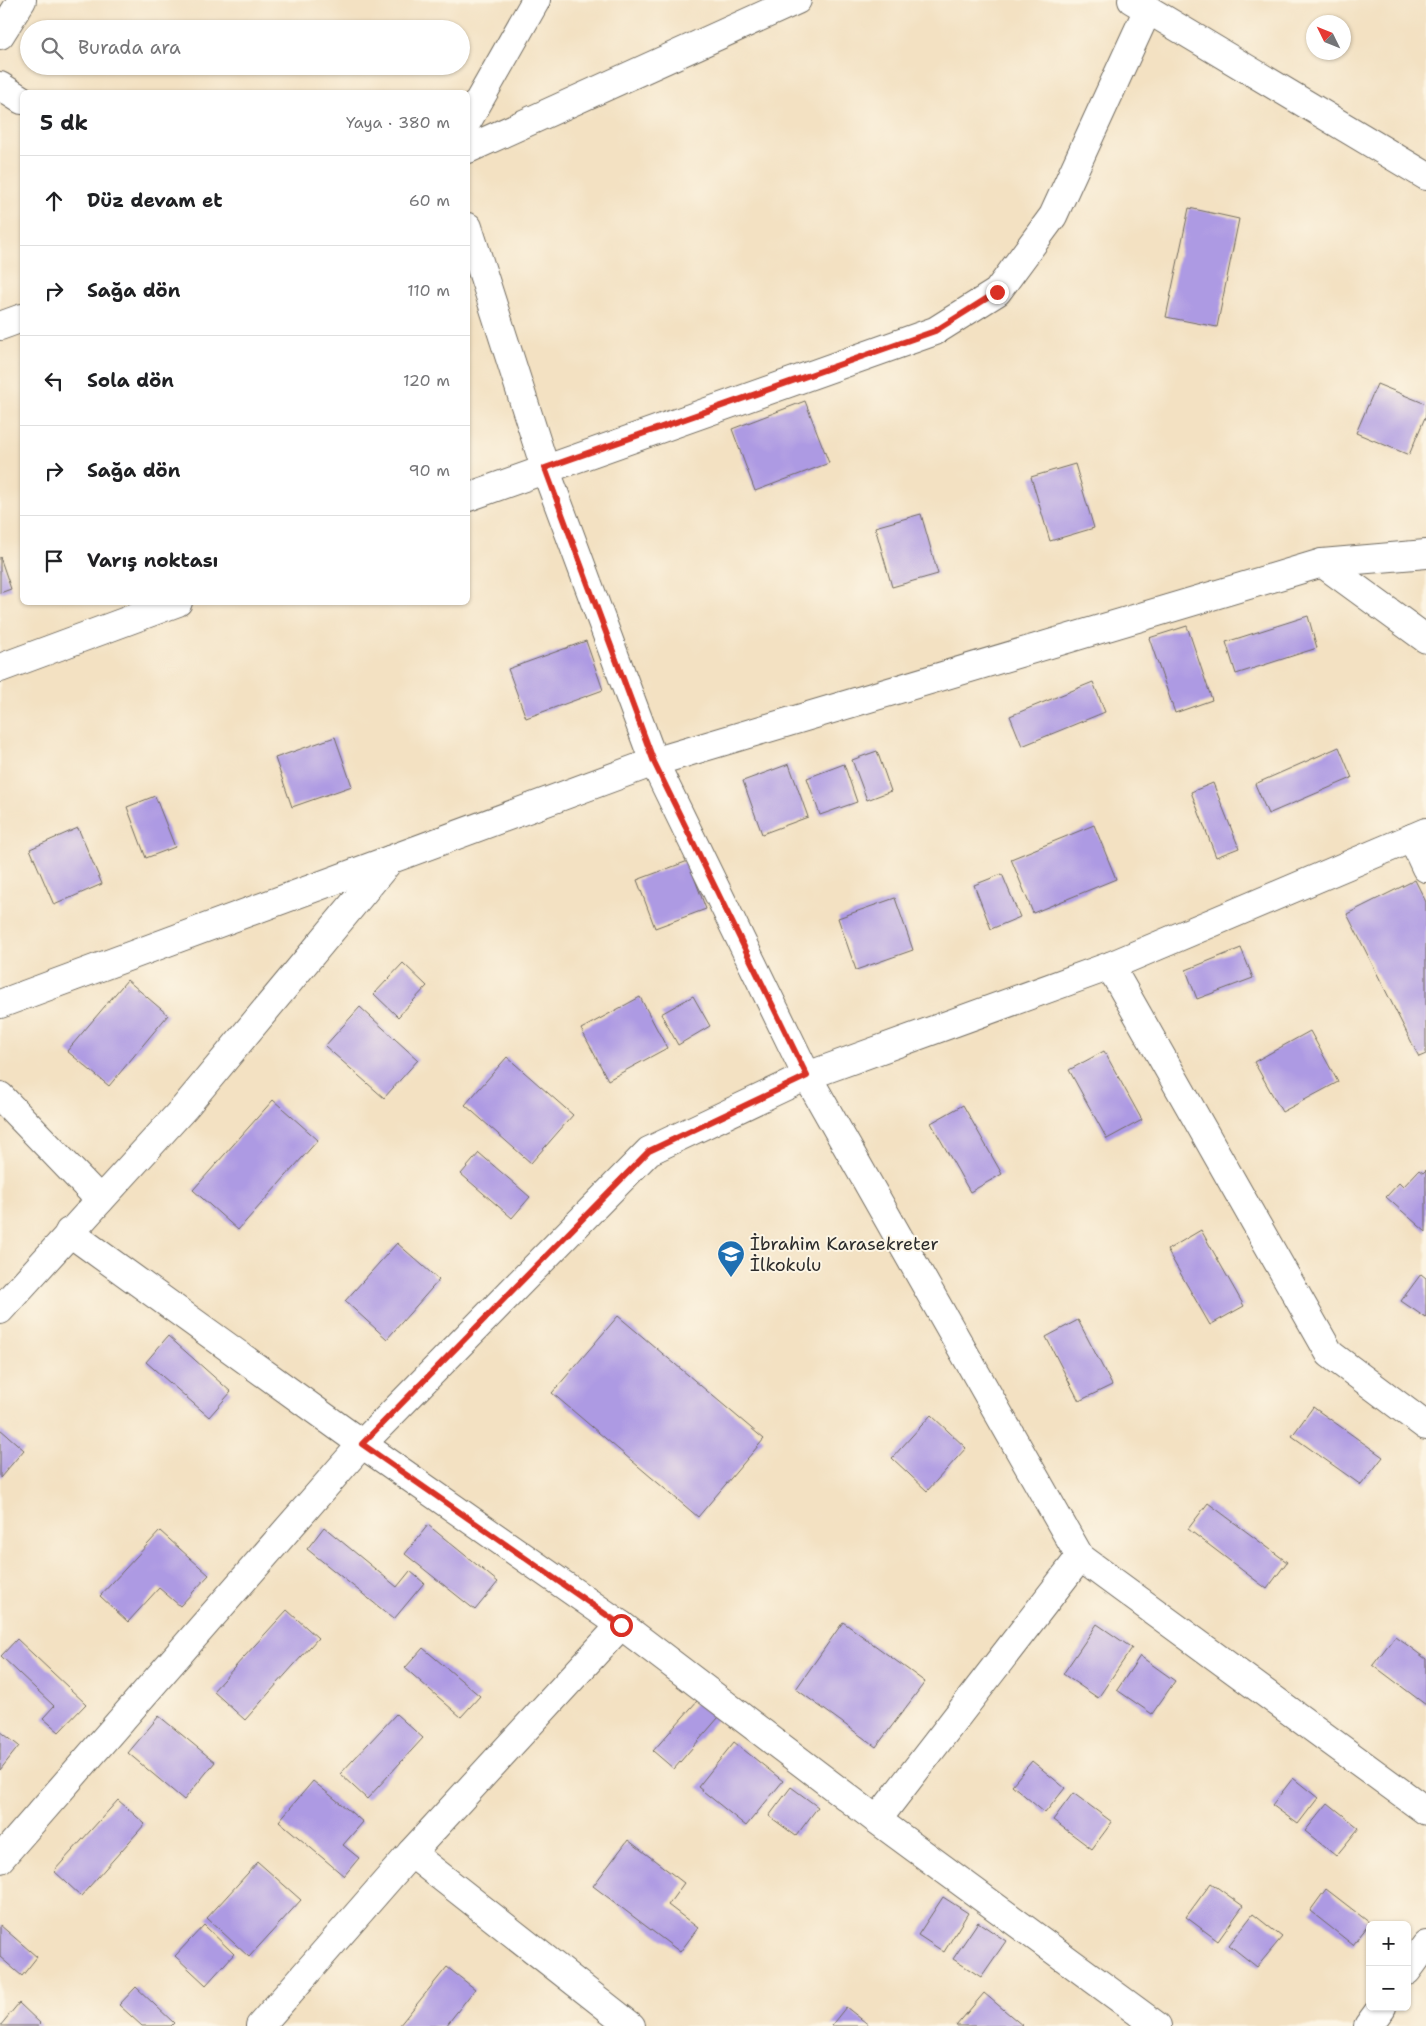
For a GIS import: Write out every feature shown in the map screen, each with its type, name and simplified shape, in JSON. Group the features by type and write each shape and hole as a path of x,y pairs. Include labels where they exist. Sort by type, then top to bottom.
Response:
{"street":[{"path":"0,35 22,0"},
{"path":"470,116 536,0"},
{"path":"470,148 797,0"},
{"path":"470,495 935,331 997,292 1054,216 1140,4 1426,176"},
{"path":"0,86 20,99"},
{"path":"470,233 545,468 654,762 807,1076 1080,1558 1426,1811"},
{"path":"0,326 20,319"},
{"path":"0,1004 654,762 1322,563 1426,554"},
{"path":"1322,563 1426,639"},
{"path":"0,668 170,605"},
{"path":"0,1860 362,1444 649,1151 807,1076 1110,966 1419,835 1426,868"},
{"path":"0,1310 69,1232 186,1107 391,859"},
{"path":"1110,966 1330,1354 1426,1426"},
{"path":"0,1096 100,1200"},
{"path":"69,1232 362,1444 621,1625 877,1820 1157,2026"},
{"path":"877,1820 1080,1558"},
{"path":"260,2026 411,1853 621,1625"},
{"path":"411,1853 631,2026"},
{"path":"1411,1966 1426,1945"},
{"path":"1368,2026 1379,2011"}],"building":[{"path":"1189,208 1239,219 1217,327 1166,317"},
{"path":"1377,384 1426,404 1426,415 1409,455 1356,433"},
{"path":"805,401 829,463 755,491 732,429"},
{"path":"1075,464 1094,528 1050,541 1031,477"},
{"path":"921,514 938,574 892,587 875,527"},
{"path":"0,557 11,589 0,593"},
{"path":"1308,616 1317,648 1236,674 1226,642"},
{"path":"1187,626 1212,700 1175,713 1149,638"},
{"path":"586,641 603,690 526,718 508,669"},
{"path":"1093,682 1105,712 1022,746 1010,716"},
{"path":"335,737 352,786 292,807 275,758"},
{"path":"1339,747 1352,778 1268,814 1255,784"},
{"path":"877,751 891,791 867,800 852,760"},
{"path":"789,764 808,817 762,834 743,781"},
{"path":"844,764 857,802 820,815 807,778"},
{"path":"1213,783 1239,848 1216,857 1191,792"},
{"path":"155,796 175,847 146,858 127,807"},
{"path":"1094,825 1116,879 1033,913 1011,859"},
{"path":"78,828 102,884 54,905 30,849"},
{"path":"688,861 706,909 655,928 637,880"},
{"path":"1002,874 1020,917 991,929 974,885"},
{"path":"1415,880 1426,902 1426,1054 1419,1057 1347,914"},
{"path":"895,898 913,950 856,970 838,918"},
{"path":"1241,948 1253,978 1197,999 1186,970"},
{"path":"403,963 427,986 398,1017 374,994"},
{"path":"127,980 168,1015 109,1086 67,1051"},
{"path":"693,996 710,1026 678,1045 661,1014"},
{"path":"640,997 667,1048 608,1080 581,1029"},
{"path":"360,1007 418,1060 384,1098 325,1046"},
{"path":"1310,1031 1338,1082 1282,1112 1254,1062"},
{"path":"1104,1051 1142,1120 1107,1139 1069,1070"},
{"path":"507,1057 573,1115 531,1163 465,1105"},
{"path":"273,1100 318,1140 238,1230 193,1190"},
{"path":"963,1105 1002,1174 970,1192 931,1123"},
{"path":"479,1153 530,1197 512,1218 461,1174"},
{"path":"1419,1170 1423,1173 1426,1170 1426,1232 1386,1197 1399,1183 1403,1187"},
{"path":"1201,1230 1244,1306 1210,1325 1167,1250"},
{"path":"397,1243 439,1280 387,1339 345,1301"},
{"path":"1421,1274 1426,1278 1426,1318 1401,1301"},
{"path":"618,1316 764,1439 698,1517 552,1393"},
{"path":"1078,1320 1112,1385 1079,1401 1046,1337"},
{"path":"168,1336 231,1392 209,1417 146,1362"},
{"path":"1313,1407 1383,1457 1361,1485 1292,1436"},
{"path":"931,1415 966,1448 927,1491 892,1458"},
{"path":"0,1429 24,1450 0,1478"},
{"path":"1208,1503 1287,1562 1267,1589 1188,1529"},
{"path":"428,1525 498,1582 475,1610 405,1554"},
{"path":"324,1527 397,1587 410,1571 424,1583 394,1619 307,1549"},
{"path":"160,1531 209,1575 180,1606 159,1588 128,1622 100,1596"},
{"path":"287,1610 318,1638 245,1720 213,1691"},
{"path":"843,1622 925,1682 876,1747 796,1689"},
{"path":"1097,1624 1132,1648 1098,1698 1063,1674"},
{"path":"1395,1636 1426,1659 1426,1705 1373,1665"},
{"path":"17,1639 86,1704 59,1732 43,1718 54,1706 1,1656"},
{"path":"423,1648 480,1696 461,1717 405,1668"},
{"path":"1140,1656 1175,1681 1152,1714 1117,1690"},
{"path":"705,1692 725,1710 674,1769 653,1751"},
{"path":"396,1714 423,1738 367,1799 340,1774"},
{"path":"159,1716 215,1762 184,1800 128,1753"},
{"path":"0,1731 19,1746 0,1770"},
{"path":"734,1742 783,1781 746,1826 698,1787"},
{"path":"1032,1761 1065,1788 1045,1813 1012,1785"},
{"path":"1293,1778 1318,1798 1298,1824 1272,1805"},
{"path":"313,1781 363,1822 343,1845 359,1858 344,1876 279,1821"},
{"path":"791,1787 818,1807 796,1836 769,1816"},
{"path":"1073,1793 1112,1822 1092,1849 1053,1820"},
{"path":"118,1800 145,1824 81,1896 54,1871"},
{"path":"1328,1803 1359,1828 1336,1856 1305,1831"},
{"path":"628,1840 684,1883 668,1905 698,1928 680,1952 593,1886"},
{"path":"258,1862 301,1900 249,1957 207,1918"},
{"path":"1211,1883 1243,1906 1218,1941 1186,1917"},
{"path":"1326,1889 1367,1921 1366,1928 1353,1945 1310,1911"},
{"path":"943,1897 968,1913 944,1952 918,1935"},
{"path":"1253,1914 1282,1937 1257,1967 1229,1945"},
{"path":"978,1922 1006,1941 981,1977 953,1959"},
{"path":"0,1925 37,1957 22,1976 0,1957"},
{"path":"204,1925 234,1954 206,1985 175,1956"},
{"path":"447,1967 475,1989 446,2026 399,2026"},
{"path":"136,1987 174,2023 171,2026 142,2026 119,2005"},
{"path":"984,1993 1023,2026 956,2026"},
{"path":"19,2003 41,2024 39,2026 0,2026"},
{"path":"846,2007 870,2026 831,2026"}],"place":[{"name":"İbrahim Karasekreter İlkokulu","path":"731,1278"}],"route":[{"path":"621,1625 362,1444 649,1151 807,1076 654,762 545,468 935,331 997,292"}]}
